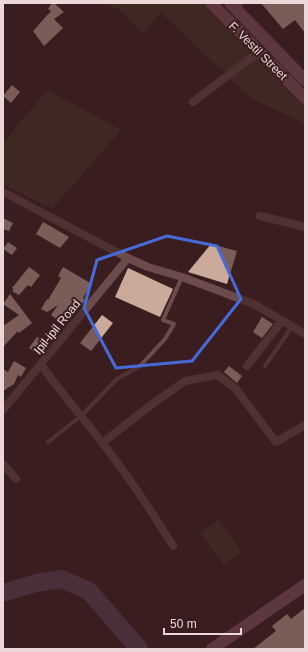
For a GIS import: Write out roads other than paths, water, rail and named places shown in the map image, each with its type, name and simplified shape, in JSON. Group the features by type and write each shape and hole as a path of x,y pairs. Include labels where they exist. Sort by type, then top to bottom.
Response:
{"main road":[{"name":"F. Vestil Street","path":"211,3 305,98"},
{"name":"F. Vestil Street","path":"236,5 305,80"},
{"path":"212,649 224,644 305,585"}],"street":[{"path":"193,102 259,52"},
{"path":"3,192 128,258 148,267 182,277 254,304 305,334"},
{"path":"260,216 305,227"},
{"name":"Ipil-ipil Road","path":"3,410 128,258"},
{"path":"247,366 282,321"},
{"path":"40,365 123,470 173,546"},
{"path":"102,443 185,381 218,375 236,389 276,442 305,425"},
{"path":"3,464 16,479"}],"lane":[{"path":"48,442 81,416 117,379 140,366 165,339 174,324 163,320 182,277"},
{"path":"265,366 292,327"}],"waterway":[{"path":"3,593 36,583 61,579 89,591 139,649"}]}
